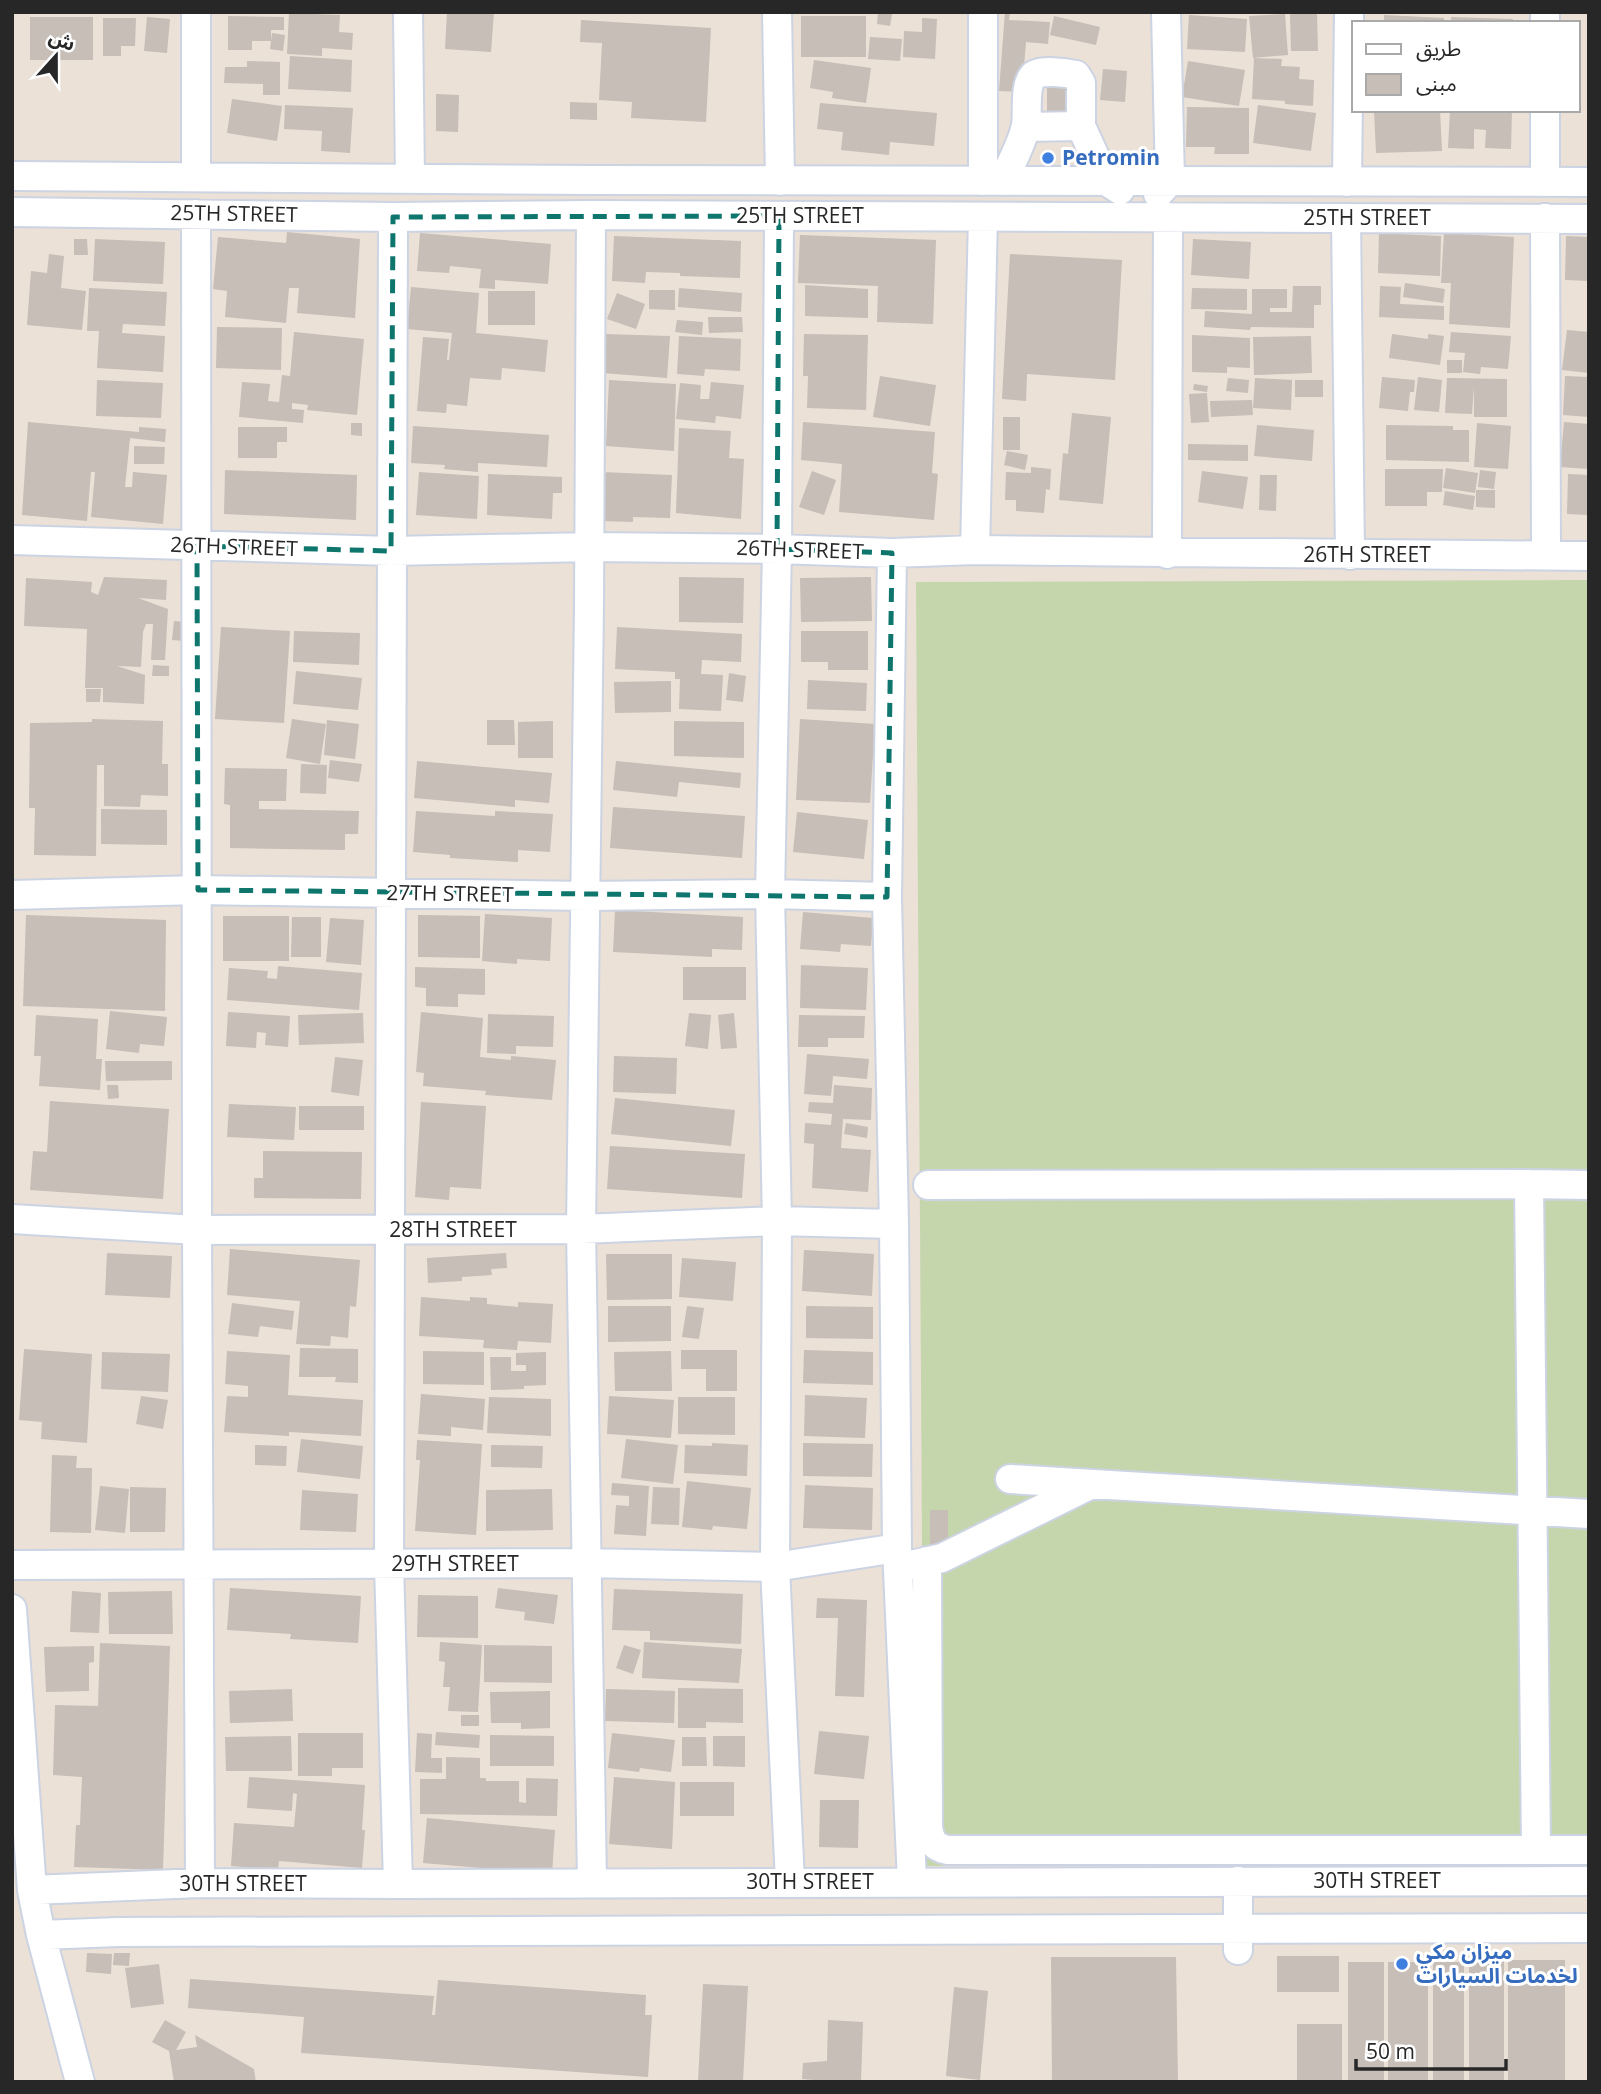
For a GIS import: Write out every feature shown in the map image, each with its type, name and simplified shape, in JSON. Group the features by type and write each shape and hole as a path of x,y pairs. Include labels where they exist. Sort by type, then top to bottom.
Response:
{"street":[{"path":"196,12 197,177"},
{"path":"408,12 410,179"},
{"path":"778,12 780,181"},
{"path":"983,12 993,181"},
{"path":"1166,12 1170,181"},
{"path":"1347,182 1349,12"},
{"path":"993,181 1026,127 1029,84 1039,73 1076,75 1082,83 1081,127 1106,181"},
{"path":"1545,112 1545,182"},
{"path":"1026,127 1081,127"},
{"name":"25TH STREET","path":"12,176 1589,182"},
{"name":"25TH STREET","path":"12,212 393,217 590,215 1589,219"},
{"path":"196,214 200,1883"},
{"path":"590,215 581,1229 592,1882"},
{"path":"779,216 777,549 770,894 777,1221 775,1567 790,1882"},
{"path":"393,217 389,1564 398,1884"},
{"path":"975,550 983,217"},
{"path":"1167,554 1168,217"},
{"path":"1346,218 1350,555"},
{"path":"1545,218 1545,555"},
{"name":"26TH STREET","path":"12,540 391,551 589,547 892,553 975,550 1167,554 1589,556"},
{"path":"892,553 887,897 897,1558 912,1882"},
{"name":"27TH STREET","path":"12,895 198,890 887,897"},
{"path":"1529,1184 1536,1850"},
{"path":"928,1185 1589,1185"},
{"name":"28TH STREET","path":"12,1219 197,1230 581,1229 777,1221 894,1224"},
{"path":"1010,1479 1589,1514"},
{"name":"29TH STREET","path":"12,1565 586,1563 775,1567 897,1558 927,1561 942,1558 1093,1483"},
{"path":"927,1561 928,1828 937,1848 1589,1850"},
{"path":"12,1609 32,1890 41,1935 80,2082"},
{"path":"1237,1881 1239,1940"},
{"name":"30TH STREET","path":"32,1890 200,1883 1589,1881"},
{"path":"41,1935 118,1932 1239,1940 1589,1928"}],"highlighted area":[{"path":"779,216 777,549 892,553 887,897 198,890 197,546 391,551 393,217"}],"green space":[{"path":"1589,580 1589,1864 924,1866 916,582"}],"building":[{"path":"447,12 494,12 491,52 445,49"},
{"path":"878,12 892,14 890,26 877,24"},
{"path":"1005,12 1010,12 1009,20 1050,22 1048,44 1026,42 1022,92 999,91"},
{"path":"289,13 340,15 339,32 353,33 352,50 322,48 322,56 287,54"},
{"path":"1285,14 1288,55 1253,58 1249,16"},
{"path":"1290,14 1317,14 1318,51 1291,51"},
{"path":"1189,15 1247,19 1245,52 1187,49"},
{"path":"1384,15 1444,18 1444,21 1384,21"},
{"path":"228,16 284,17 284,30 271,30 271,41 252,41 252,50 228,50"},
{"path":"801,16 866,16 866,57 801,57"},
{"path":"1054,16 1100,27 1096,45 1050,35"},
{"path":"30,17 93,17 93,60 30,60"},
{"path":"147,17 170,19 167,53 144,51"},
{"path":"1451,17 1513,19 1513,21 1451,21"},
{"path":"103,18 136,18 135,46 121,46 121,56 103,56"},
{"path":"922,18 937,19 935,59 903,57 904,31 922,32"},
{"path":"581,20 711,28 706,122 631,118 632,102 599,100 602,43 580,42"},
{"path":"272,33 285,35 283,51 270,49"},
{"path":"870,37 902,39 900,61 868,59"},
{"path":"290,56 352,60 351,92 288,89"},
{"path":"1254,58 1282,59 1281,66 1300,67 1299,79 1314,80 1313,106 1252,99"},
{"path":"814,60 871,68 866,103 832,98 833,92 810,88"},
{"path":"247,61 280,62 280,95 263,95 263,84 224,83 225,67 247,67"},
{"path":"1188,61 1245,70 1239,106 1182,97"},
{"path":"1103,69 1127,71 1125,102 1100,100"},
{"path":"1047,84 1079,84 1079,116 1047,117"},
{"path":"436,94 459,95 458,132 436,131"},
{"path":"232,99 282,106 277,141 227,133"},
{"path":"570,102 597,103 597,120 570,119"},
{"path":"820,103 937,113 934,146 890,142 889,155 841,150 843,132 817,129"},
{"path":"285,105 353,108 350,153 321,151 322,131 284,129"},
{"path":"1258,105 1316,113 1311,151 1253,143"},
{"path":"1187,107 1249,108 1249,154 1214,154 1215,147 1186,147"},
{"path":"1374,112 1440,112 1442,151 1376,153"},
{"path":"1450,112 1512,112 1511,149 1485,148 1486,130 1474,129 1474,149 1448,148"},
{"path":"287,232 360,239 355,318 297,313 299,288 289,288 286,323 225,317 227,291 213,289 218,237 286,243"},
{"path":"420,233 551,244 548,284 495,280 495,289 479,288 481,269 450,266 449,273 417,271"},
{"path":"1379,233 1441,236 1440,276 1378,273"},
{"path":"1444,233 1514,237 1510,328 1449,324 1451,283 1441,283"},
{"path":"800,235 936,240 933,324 877,322 878,286 798,283"},
{"path":"614,236 741,241 740,278 646,272 645,283 612,281"},
{"path":"1566,236 1589,237 1589,281 1565,280"},
{"path":"74,239 87,239 88,255 74,255"},
{"path":"95,239 165,242 163,284 93,281"},
{"path":"1193,239 1251,242 1249,279 1191,275"},
{"path":"49,254 64,256 61,288 86,291 82,330 27,325 31,271 47,273"},
{"path":"1010,254 1122,260 1115,380 1027,374 1026,401 1002,399"},
{"path":"1405,283 1445,289 1443,303 1403,297"},
{"path":"805,285 868,289 868,318 805,316"},
{"path":"1293,286 1321,286 1321,305 1314,305 1314,328 1251,327 1250,330 1204,327 1205,311 1252,314 1252,289 1287,289 1287,308 1270,308 1270,312 1292,312"},
{"path":"1380,286 1401,287 1400,304 1444,306 1444,320 1379,317"},
{"path":"411,287 479,293 476,333 548,340 545,372 502,368 501,380 470,378 467,406 447,404 446,413 417,411 423,337 449,339 449,360 452,333 407,329"},
{"path":"89,288 167,292 165,326 123,324 122,333 165,336 163,372 97,368 99,331 87,331"},
{"path":"679,288 742,293 741,312 678,307"},
{"path":"1192,288 1247,289 1247,310 1191,309"},
{"path":"649,290 675,290 675,310 649,309"},
{"path":"488,291 535,291 535,325 488,325"},
{"path":"617,293 645,304 636,329 607,319"},
{"path":"708,317 742,317 743,332 709,333"},
{"path":"677,320 703,322 702,335 675,332"},
{"path":"217,327 282,328 281,370 216,368"},
{"path":"1567,330 1589,332 1589,373 1562,370"},
{"path":"294,332 364,339 357,415 307,410 308,405 292,403 292,409 304,410 303,423 239,417 242,382 270,384 268,401 279,402 282,375 290,376"},
{"path":"1451,332 1511,336 1508,369 1481,367 1480,374 1463,372 1465,353 1449,352"},
{"path":"605,334 670,336 667,378 602,373"},
{"path":"804,334 868,335 866,410 807,408 808,376 803,376"},
{"path":"1392,334 1428,339 1428,334 1444,336 1440,365 1389,358"},
{"path":"1192,335 1250,338 1250,368 1227,367 1227,373 1192,372"},
{"path":"679,336 741,339 740,371 705,369 704,376 677,374"},
{"path":"1311,336 1312,373 1254,375 1253,337"},
{"path":"1447,360 1462,360 1462,373 1447,373"},
{"path":"880,376 936,385 930,426 873,417"},
{"path":"1565,376 1589,377 1589,417 1563,415"},
{"path":"1382,377 1415,380 1414,392 1410,392 1408,411 1379,408"},
{"path":"1418,377 1442,380 1439,412 1414,410"},
{"path":"1228,378 1249,380 1248,393 1226,391"},
{"path":"1255,378 1292,380 1291,410 1253,408"},
{"path":"1447,378 1507,379 1507,417 1474,417 1474,386 1472,414 1445,413"},
{"path":"97,380 163,383 161,418 96,416"},
{"path":"609,380 676,384 674,451 606,446"},
{"path":"1295,380 1323,380 1323,397 1295,397"},
{"path":"711,382 744,385 741,419 716,416 715,423 676,419 680,383 701,385 700,399 709,399"},
{"path":"1194,384 1208,386 1207,392 1193,390"},
{"path":"1207,393 1209,422 1191,423 1189,394"},
{"path":"1252,400 1253,415 1211,417 1210,401"},
{"path":"1072,413 1111,417 1103,504 1059,500 1063,453 1068,454"},
{"path":"1003,417 1020,417 1020,450 1003,450"},
{"path":"28,422 139,432 139,427 166,429 165,442 130,438 125,487 132,487 133,472 167,475 163,524 91,517 95,472 91,472 87,521 22,515"},
{"path":"803,422 935,432 932,473 938,474 934,520 839,512 842,464 801,460"},
{"path":"1564,422 1589,424 1589,469 1560,467"},
{"path":"351,423 362,423 362,436 351,435"},
{"path":"1477,423 1511,426 1508,469 1474,467"},
{"path":"1257,425 1314,430 1312,461 1254,456"},
{"path":"1386,425 1453,426 1453,430 1469,430 1469,462 1386,460"},
{"path":"413,426 549,435 547,467 478,463 478,472 444,469 445,465 411,463"},
{"path":"238,427 287,427 287,442 277,442 277,458 238,458"},
{"path":"679,428 731,431 729,458 744,459 741,519 676,513"},
{"path":"1188,444 1248,445 1248,461 1188,460"},
{"path":"134,446 165,447 164,464 134,464"},
{"path":"1007,451 1028,455 1025,470 1004,465"},
{"path":"1031,467 1051,469 1050,490 1046,489 1044,513 1016,511 1016,500 1005,500 1006,472 1031,473"},
{"path":"1446,468 1478,473 1475,493 1443,488"},
{"path":"1385,469 1443,469 1442,492 1427,492 1427,506 1385,506"},
{"path":"225,470 357,475 356,520 224,514"},
{"path":"1480,470 1496,472 1494,489 1478,487"},
{"path":"812,471 836,480 824,515 799,507"},
{"path":"1202,471 1248,477 1243,509 1198,502"},
{"path":"419,472 479,476 477,519 416,515"},
{"path":"601,472 672,475 670,518 633,517 633,522 599,521"},
{"path":"488,474 562,477 562,493 553,493 552,519 487,515"},
{"path":"1568,474 1589,475 1589,515 1567,514"},
{"path":"1260,475 1277,475 1276,511 1259,510"},
{"path":"1476,490 1495,490 1495,508 1476,507"},
{"path":"1445,491 1475,496 1473,510 1443,505"},
{"path":"104,577 167,580 166,600 138,598 168,609 165,660 151,660 153,624 146,624 141,667 117,666 145,675 144,704 103,702 103,688 85,688 87,629 24,626 26,578 92,582 91,592 98,595"},
{"path":"679,577 744,578 743,623 679,622"},
{"path":"871,577 872,621 801,622 800,578"},
{"path":"174,621 186,622 185,641 172,640"},
{"path":"221,627 290,631 284,723 215,719"},
{"path":"617,627 742,634 741,662 702,660 701,674 723,675 721,711 679,709 680,679 675,679 675,672 615,669"},
{"path":"294,631 360,633 359,665 293,662"},
{"path":"801,631 868,631 868,670 828,670 828,662 801,662"},
{"path":"153,665 169,666 169,676 152,676"},
{"path":"296,671 362,678 358,710 293,704"},
{"path":"729,673 746,676 743,702 726,700"},
{"path":"808,680 867,683 866,711 807,709"},
{"path":"671,681 671,712 615,713 614,682"},
{"path":"86,689 101,689 100,702 86,702"},
{"path":"92,719 163,721 162,764 168,764 168,796 141,795 140,807 104,806 104,765 97,765 96,856 34,855 35,808 29,808 30,723 92,722"},
{"path":"292,719 326,724 320,764 286,758"},
{"path":"800,719 875,724 870,803 796,800"},
{"path":"327,720 359,724 355,759 324,755"},
{"path":"487,720 514,720 515,745 487,745"},
{"path":"553,721 553,758 518,758 518,722"},
{"path":"674,721 744,722 744,758 674,756"},
{"path":"330,760 362,764 359,782 328,778"},
{"path":"417,761 552,773 549,803 515,800 515,807 414,798"},
{"path":"616,761 741,773 740,788 679,782 677,797 613,790"},
{"path":"301,764 327,765 326,794 300,793"},
{"path":"225,768 287,769 286,801 259,801 259,809 359,811 358,834 345,834 345,850 230,848 230,805 224,804"},
{"path":"613,807 745,816 742,858 610,848"},
{"path":"101,809 167,810 167,845 101,844"},
{"path":"416,811 495,816 495,811 553,814 550,852 518,850 518,862 450,858 450,855 413,852"},
{"path":"797,812 868,820 864,859 793,852"},
{"path":"615,910 743,917 742,950 712,949 712,957 613,952"},
{"path":"803,912 873,918 871,946 841,944 840,952 800,949"},
{"path":"485,914 552,918 550,961 517,959 517,964 482,961"},
{"path":"26,915 166,920 165,1011 23,1006"},
{"path":"418,915 480,916 480,958 418,957"},
{"path":"223,916 289,916 289,961 223,961"},
{"path":"292,917 321,917 321,957 291,957"},
{"path":"330,918 364,920 361,965 326,962"},
{"path":"801,965 868,968 866,1010 800,1008"},
{"path":"278,966 362,973 359,1010 227,1000 229,968 268,971 267,978 277,979"},
{"path":"415,967 485,969 485,995 458,994 458,1007 426,1006 426,988 415,987"},
{"path":"683,967 746,967 746,1000 683,1000"},
{"path":"110,1011 167,1017 164,1046 140,1044 139,1053 106,1049"},
{"path":"228,1012 290,1016 288,1047 265,1045 266,1033 257,1032 256,1048 226,1046"},
{"path":"421,1012 483,1018 480,1057 511,1060 511,1056 556,1060 552,1100 485,1095 486,1091 423,1086 424,1073 416,1072"},
{"path":"363,1013 364,1043 299,1045 298,1015"},
{"path":"689,1013 711,1015 708,1049 685,1046"},
{"path":"734,1013 737,1048 721,1049 718,1015"},
{"path":"488,1014 554,1016 553,1047 516,1046 516,1054 487,1053"},
{"path":"36,1015 98,1019 96,1059 102,1059 100,1090 39,1086 41,1056 34,1056"},
{"path":"799,1015 865,1016 864,1038 828,1038 828,1047 798,1047"},
{"path":"807,1054 869,1059 867,1079 833,1076 831,1096 804,1094"},
{"path":"614,1056 677,1058 676,1094 613,1092"},
{"path":"335,1057 363,1060 359,1096 331,1092"},
{"path":"105,1061 172,1061 172,1080 106,1081"},
{"path":"107,1085 118,1085 119,1098 108,1099"},
{"path":"834,1085 872,1088 871,1120 843,1119 841,1148 871,1150 868,1192 812,1188 814,1144 804,1143 805,1123 831,1125 832,1114 808,1112 809,1102 833,1103"},
{"path":"615,1098 735,1110 731,1146 611,1134"},
{"path":"50,1101 169,1109 163,1199 30,1190 33,1151 47,1152"},
{"path":"421,1102 486,1106 481,1189 450,1187 449,1200 415,1197"},
{"path":"229,1104 296,1107 294,1140 227,1137"},
{"path":"299,1106 364,1106 364,1130 299,1130"},
{"path":"846,1123 868,1127 867,1138 844,1134"},
{"path":"610,1146 745,1154 742,1198 607,1189"},
{"path":"263,1151 362,1152 361,1199 254,1198 254,1178 263,1178"},
{"path":"230,1249 360,1260 356,1307 350,1306 348,1338 331,1336 330,1346 296,1344 300,1301 227,1295"},
{"path":"804,1250 874,1254 872,1296 802,1291"},
{"path":"107,1253 172,1256 170,1298 105,1295"},
{"path":"506,1253 507,1268 491,1269 492,1275 462,1277 462,1281 428,1283 427,1258"},
{"path":"606,1254 672,1254 672,1299 607,1300"},
{"path":"682,1258 736,1262 733,1301 679,1297"},
{"path":"421,1297 470,1301 470,1297 487,1298 487,1304 518,1307 518,1302 553,1304 551,1343 518,1341 517,1350 483,1348 484,1340 419,1336"},
{"path":"232,1303 294,1311 292,1330 260,1326 258,1337 228,1334"},
{"path":"608,1306 671,1306 671,1341 608,1342"},
{"path":"687,1306 704,1308 699,1339 682,1337"},
{"path":"806,1306 873,1307 873,1339 806,1338"},
{"path":"300,1348 358,1349 358,1383 335,1382 336,1377 299,1377"},
{"path":"24,1349 92,1354 87,1443 41,1439 42,1422 19,1420"},
{"path":"681,1350 737,1350 737,1391 706,1391 706,1369 681,1369"},
{"path":"804,1350 873,1352 873,1385 803,1383"},
{"path":"227,1351 290,1355 288,1395 363,1400 361,1436 289,1432 289,1436 224,1432 227,1396 248,1397 248,1386 225,1384"},
{"path":"423,1351 484,1352 484,1385 423,1384"},
{"path":"671,1351 672,1391 615,1391 614,1352"},
{"path":"102,1352 170,1354 168,1392 101,1389"},
{"path":"546,1352 546,1385 491,1390 490,1357 511,1357 511,1371 526,1371 526,1365 516,1365 516,1353"},
{"path":"421,1394 485,1399 483,1430 451,1427 451,1436 418,1434"},
{"path":"805,1395 867,1398 865,1438 804,1436"},
{"path":"141,1396 168,1400 163,1429 136,1424"},
{"path":"609,1396 674,1400 671,1438 607,1434"},
{"path":"489,1397 551,1399 551,1436 487,1433"},
{"path":"678,1397 735,1397 735,1435 678,1434"},
{"path":"301,1439 363,1446 360,1479 297,1472"},
{"path":"626,1439 678,1445 673,1484 621,1478"},
{"path":"417,1440 482,1444 476,1535 415,1531 420,1460 416,1460"},
{"path":"712,1443 748,1445 747,1476 684,1473 685,1445 712,1446"},
{"path":"803,1443 873,1444 872,1477 803,1476"},
{"path":"255,1445 287,1446 286,1466 255,1465"},
{"path":"491,1445 543,1446 542,1468 491,1467"},
{"path":"52,1455 77,1456 76,1468 92,1468 91,1533 50,1532"},
{"path":"687,1481 751,1488 747,1529 682,1527"},
{"path":"612,1483 649,1486 646,1536 614,1534 616,1505 629,1506 629,1496 611,1495"},
{"path":"805,1485 873,1488 872,1530 803,1528"},
{"path":"100,1486 129,1489 125,1533 95,1530"},
{"path":"130,1487 166,1488 165,1532 130,1532"},
{"path":"653,1487 680,1488 679,1525 651,1524"},
{"path":"552,1489 553,1530 486,1531 486,1490"},
{"path":"302,1490 358,1494 356,1532 300,1530"},
{"path":"930,1510 948,1510 948,1549 930,1549"},
{"path":"230,1588 361,1596 358,1643 290,1639 291,1634 227,1630"},
{"path":"498,1588 558,1595 554,1624 524,1620 525,1612 495,1608"},
{"path":"614,1589 743,1594 741,1644 650,1640 650,1631 612,1630"},
{"path":"72,1591 101,1593 99,1633 70,1632"},
{"path":"172,1591 173,1634 109,1634 108,1592"},
{"path":"418,1595 478,1596 478,1638 417,1637"},
{"path":"817,1598 867,1600 864,1697 835,1696 838,1618 816,1618"},
{"path":"440,1642 482,1645 478,1712 448,1711 450,1687 443,1687 445,1662 439,1661"},
{"path":"644,1642 742,1649 739,1683 642,1678"},
{"path":"100,1643 170,1646 163,1870 74,1867 76,1825 80,1825 82,1777 53,1775 55,1705 98,1706"},
{"path":"484,1645 552,1646 552,1683 484,1682"},
{"path":"624,1645 641,1650 633,1674 616,1668"},
{"path":"94,1646 94,1662 89,1663 89,1691 46,1692 44,1647"},
{"path":"678,1688 743,1689 743,1723 706,1722 706,1728 678,1728"},
{"path":"292,1689 293,1721 230,1723 229,1691"},
{"path":"606,1689 675,1691 674,1723 605,1721"},
{"path":"550,1691 550,1728 521,1729 521,1723 491,1723 490,1692"},
{"path":"461,1715 479,1715 479,1726 461,1726"},
{"path":"819,1731 869,1736 864,1779 814,1774"},
{"path":"436,1732 480,1735 479,1748 435,1745"},
{"path":"298,1733 363,1733 363,1768 332,1768 332,1776 298,1776"},
{"path":"417,1733 432,1734 431,1758 442,1758 442,1773 415,1772"},
{"path":"612,1733 675,1740 671,1772 608,1768"},
{"path":"490,1735 554,1736 554,1766 490,1766"},
{"path":"291,1736 292,1771 226,1771 225,1737"},
{"path":"713,1736 745,1736 745,1767 713,1766"},
{"path":"682,1737 706,1737 707,1766 682,1766"},
{"path":"446,1757 480,1758 480,1778 486,1778 486,1781 519,1781 519,1802 526,1803 526,1778 558,1779 557,1816 420,1814 420,1779 446,1779"},
{"path":"249,1777 365,1785 362,1868 279,1861 278,1870 231,1866 234,1823 294,1827 297,1794 293,1793 292,1811 247,1808"},
{"path":"614,1777 675,1782 672,1849 609,1844"},
{"path":"680,1782 734,1782 734,1816 680,1816"},
{"path":"820,1800 859,1800 858,1848 819,1847"},
{"path":"427,1818 555,1830 552,1874 423,1863"},
{"path":"87,1953 112,1954 111,1974 86,1972"},
{"path":"114,1953 130,1953 129,1966 113,1965"},
{"path":"1277,1956 1339,1956 1339,1992 1277,1992"},
{"path":"1051,1957 1176,1957 1178,2082 1052,2082"},
{"path":"1469,1958 1504,1958 1504,2082 1469,2082"},
{"path":"1508,1960 1565,1960 1565,2082 1508,2082"},
{"path":"1348,1962 1384,1962 1384,2082 1348,2082"},
{"path":"1388,1962 1428,1962 1428,2082 1388,2082"},
{"path":"1433,1962 1464,1962 1464,2082 1433,2082"},
{"path":"159,1964 164,2004 131,2008 125,1968"},
{"path":"190,1979 434,1996 432,2015 435,2015 438,1980 646,1995 645,2015 652,2015 648,2077 301,2053 304,2017 188,2008"},
{"path":"703,1984 748,1986 743,2082 698,2082"},
{"path":"954,1987 988,1991 980,2080 946,2076"},
{"path":"165,2020 186,2032 176,2050 197,2047 195,2035 254,2069 256,2082 174,2082 169,2051 152,2042"},
{"path":"828,2020 863,2022 861,2082 814,2082 802,2079 803,2063 827,2061"},
{"path":"1297,2024 1342,2024 1342,2082 1297,2082"}],"place":[{"name":"Petromin","path":"1048,158"},
{"name":"ميزان مكي لخدمات السيارات","path":"1402,1964"}]}
